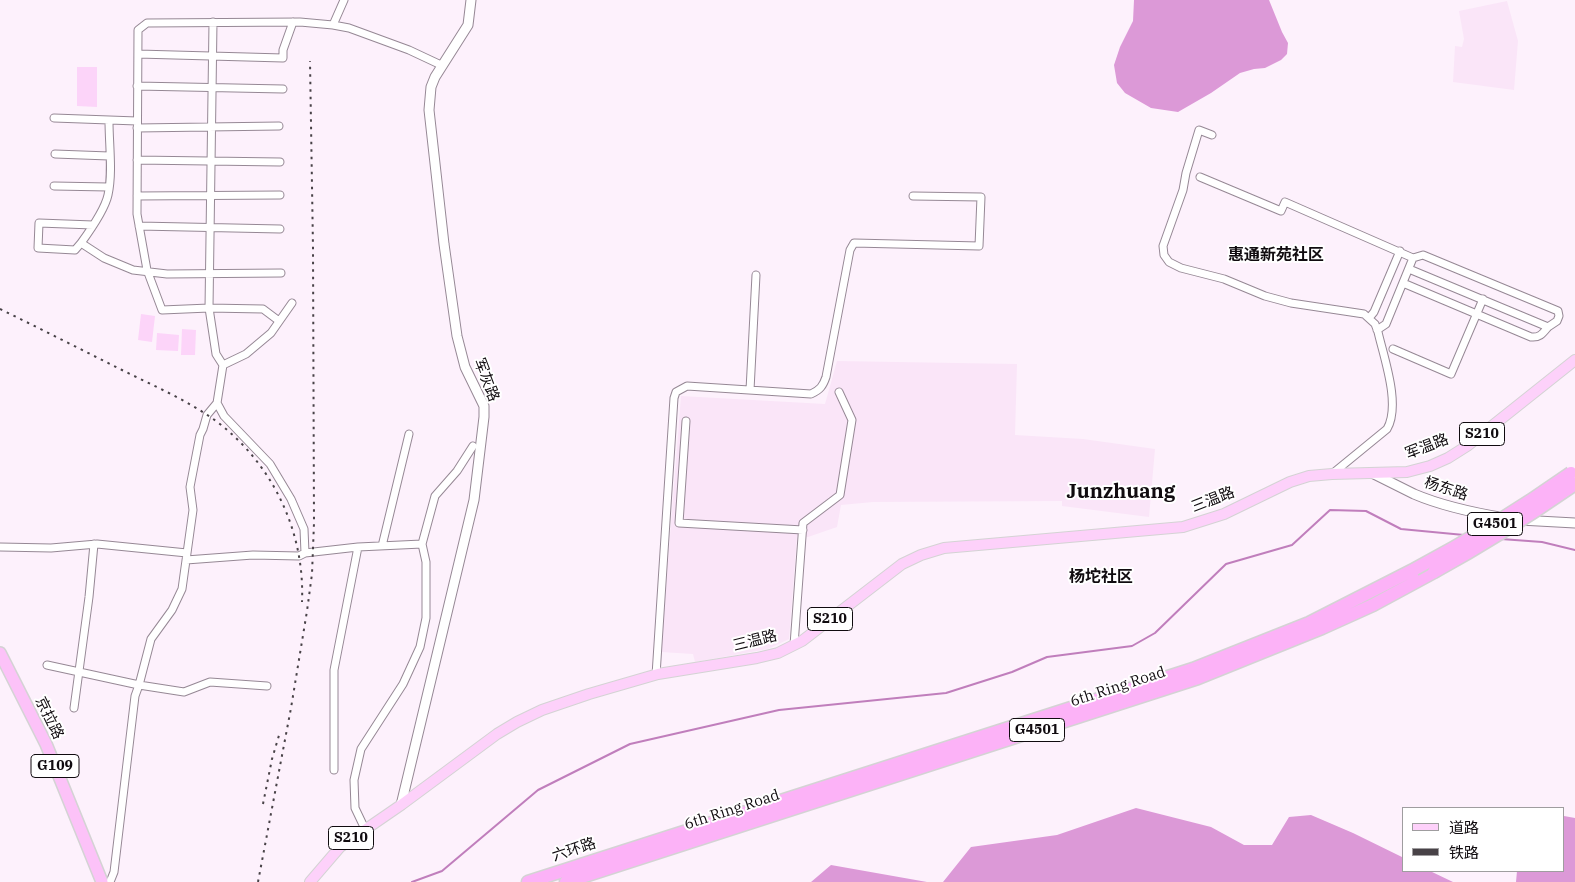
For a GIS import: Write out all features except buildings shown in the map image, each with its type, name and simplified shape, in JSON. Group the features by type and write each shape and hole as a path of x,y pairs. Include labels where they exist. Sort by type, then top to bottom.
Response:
{"highway":[{"name":"6th Ring Road","path":"630,855 1193,669 1309,623 1362,598 1466,542 1574,476"},
{"name":"6th Ring Road","path":"630,855 1198,678 1322,628 1434,572 1473,551 1526,518 1574,476"},
{"name":"京拉路","path":"0,653 5,674 46,744 102,882"},
{"name":"六环路","path":"528,882 630,855"},
{"name":"六环路","path":"566,882 630,855"}],"main road":[{"name":"军温路","path":"1290,482 1309,476 1407,472 1430,466 1448,458 1467,446 1575,360"},
{"name":"三温路","path":"310,882 340,847 401,805 497,734 529,715 589,694 656,675 778,653 817,630 902,564 921,555 944,548 1183,527 1224,514 1290,482"}],"street":[{"path":"333,25 344,0"},
{"name":"军灰路","path":"401,805 474,500 484,417 484,406 460,351 444,244 429,110 431,87 441,65 468,25 471,0"},
{"path":"110,882 114,872 135,696 151,639 172,610 182,589 193,510 190,487 200,435 206,415 217,403 223,364 216,354 209,308 213,22"},
{"path":"138,54 283,58 283,50 293,22"},
{"path":"279,321 263,309 209,308 162,310 148,272 137,214 138,30 147,23 293,22 333,25 349,28 409,50 441,65"},
{"path":"138,86 283,89"},
{"path":"54,118 109,121 137,125 279,126"},
{"path":"94,225 39,223 38,248 75,250 94,225 108,196 109,121"},
{"path":"1212,135 1199,130 1186,173 1184,190 1163,246 1164,256 1169,262 1181,268 1224,279 1265,296 1320,308 1364,314 1370,318 1378,330 1391,393 1393,415 1391,422 1387,429 1332,474"},
{"path":"55,154 109,156"},
{"path":"137,160 280,162"},
{"path":"1200,177 1281,211 1285,202 1413,258 1423,255 1558,312 1560,316 1540,336 1531,337 1403,283"},
{"path":"54,186 108,187"},
{"path":"137,196 280,195"},
{"path":"656,675 674,398 676,392 687,386 811,394 818,391 826,377 850,250 854,243 979,246 980,197 913,196"},
{"path":"139,226 280,229"},
{"path":"81,243 104,258 133,270 210,274 281,273"},
{"path":"1370,318 1400,251"},
{"path":"1378,330 1386,324 1413,258"},
{"path":"1409,269 1548,327"},
{"path":"750,390 756,276"},
{"path":"1393,349 1451,374 1483,300"},
{"path":"223,364 246,354 271,333 292,303"},
{"path":"794,645 804,523 840,495 852,420 840,392"},
{"path":"217,403 224,416 270,464 292,499 304,529 305,553"},
{"path":"686,420 679,523 803,530"},
{"path":"382,546 409,434"},
{"path":"365,829 355,808 354,780 360,749 403,684 420,647 426,618 426,562 422,544 435,496 457,471 472,446"},
{"name":"杨东路","path":"1372,473 1415,494 1484,515 1509,519 1575,523"},
{"path":"74,708 90,597 94,544"},
{"path":"0,547 51,548 94,544 187,556 299,556 305,553 358,547 422,544"},
{"path":"334,770 334,670 358,547"},
{"path":"47,665 139,685 184,692 210,682 267,686"}],"shaded area":[{"path":"1134,0 1269,0 1288,43 1287,54 1281,60 1265,68 1240,73 1178,112 1151,108 1125,93 1117,83 1114,65 1120,47 1133,21"},
{"path":"1507,1 1518,41 1514,90 1453,82 1455,46 1462,47 1464,39 1459,11"},
{"path":"77,67 97,67 97,107 77,106"},
{"path":"141,314 155,316 152,342 138,340"},
{"path":"182,329 196,330 195,355 181,355"},
{"path":"157,333 179,335 178,351 156,350"},
{"path":"837,361 1017,364 1015,435 1083,439 1155,449 1149,517 1062,506 1062,501 873,502 841,505 837,527 808,537 797,536 789,639 768,649 695,662 693,654 661,652 681,396 825,404"},
{"path":"1136,808 1211,827 1244,845 1272,845 1289,817 1311,815 1402,857 1402,872 1432,872 1453,882 943,882 971,847 1057,835"},
{"path":"1565,816 1575,818 1575,882 1516,882 1517,872 1565,872"},
{"path":"831,865 927,882 811,882"}],"waterway":[{"path":"412,882 442,871 538,790 630,744 779,710 946,693 1012,672 1047,657 1132,646 1155,633 1226,564 1292,545 1330,510 1366,511 1401,529 1464,535"},
{"path":"1501,539 1542,542 1575,550"}],"railway":[{"path":"258,882 291,708 312,574 314,523 313,248 310,61"},
{"path":"0,309 182,400 205,413 236,438 254,458 282,501 298,550 302,576 302,602"},
{"path":"263,804 272,759 280,732"}],"district":[{"name":"惠通新苑社区","path":"1276,255"},
{"name":"Junzhuang","path":"1121,492"},
{"name":"杨坨社区","path":"1101,577"}]}
